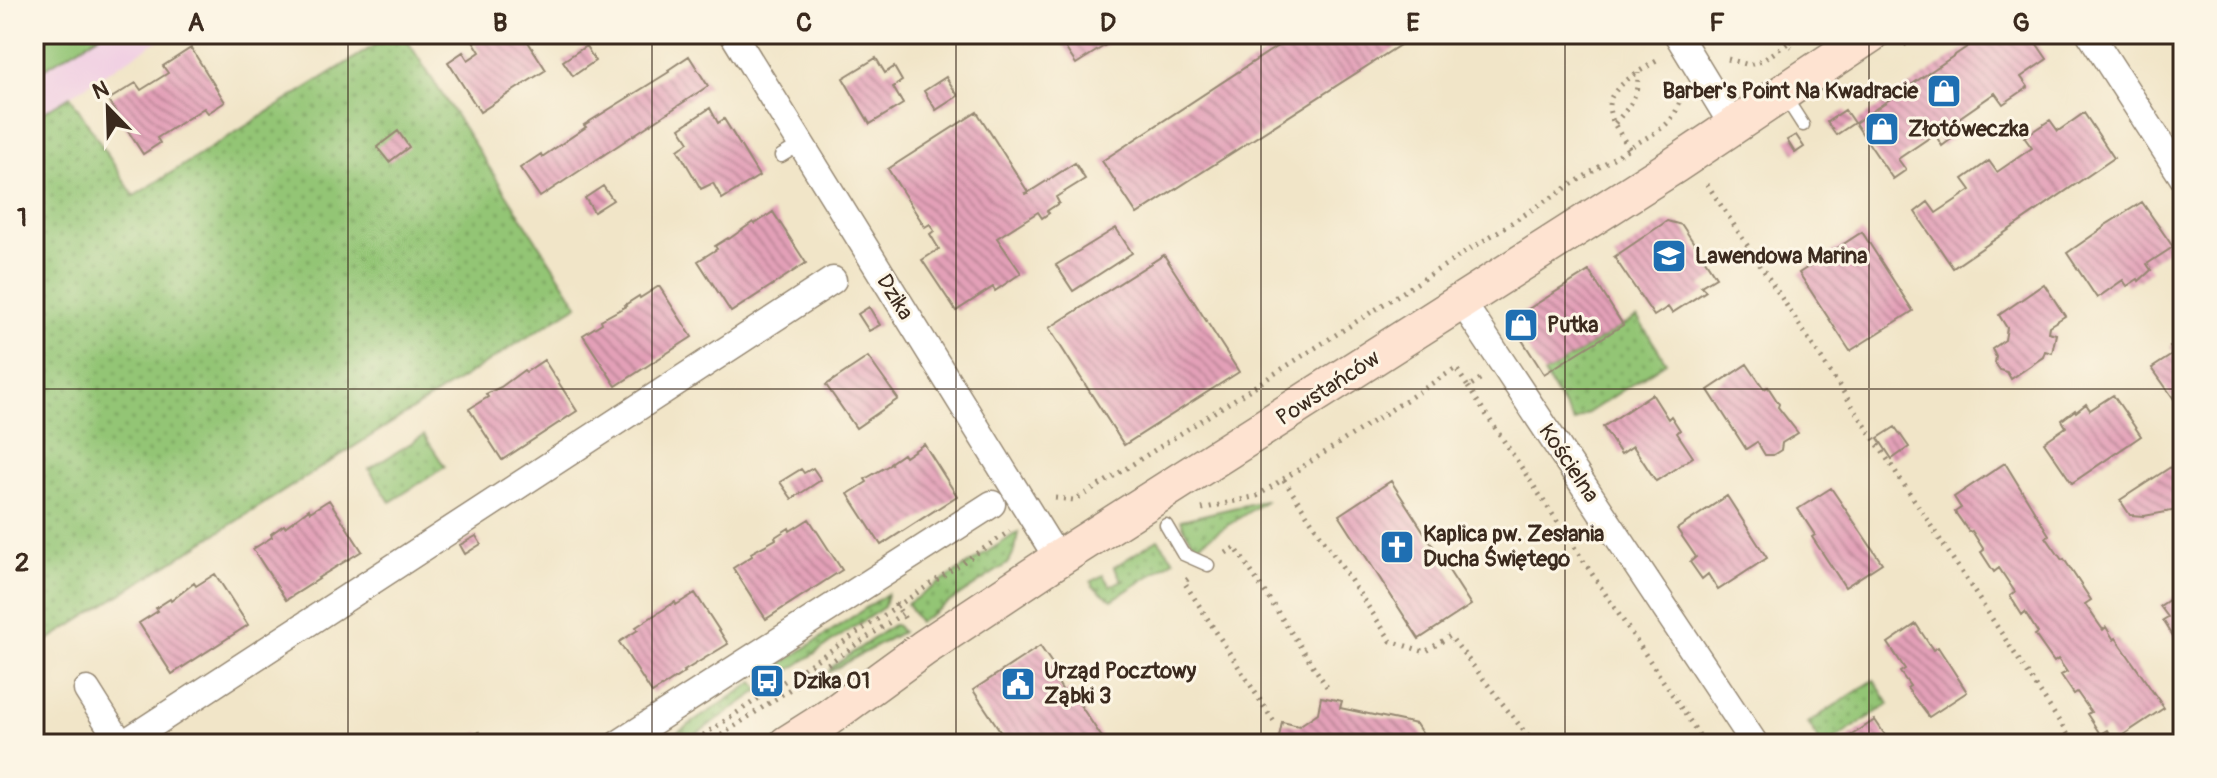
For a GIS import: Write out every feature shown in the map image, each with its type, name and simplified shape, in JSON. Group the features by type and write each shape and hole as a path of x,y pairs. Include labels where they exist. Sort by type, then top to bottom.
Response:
{"street":[{"name":"Dzika","path":"733,34 791,150 1058,559"},
{"name":"Powstańców","path":"787,744 1058,559 1783,95 1871,34"},
{"path":"2090,34 2183,178"},
{"path":"1673,44 1698,69 1733,126"},
{"path":"87,690 122,744 833,280"},
{"name":"Kościelna","path":"1462,302 1755,744"},
{"path":"618,744 992,504"}],"lane":[{"path":"1783,95 1803,125"},
{"path":"1166,525 1183,554 1208,565"}],"path":[{"path":"1788,43 1801,34"},
{"path":"1629,148 1615,124 1609,108 1610,98 1673,44"},
{"path":"1044,497 1074,500 1083,495 1672,120 1678,110 1684,78 1698,69"},
{"path":"1615,124 1638,92 1638,73"},
{"path":"1704,180 2074,744"},
{"path":"1468,387 1503,364"},
{"path":"1166,525 1187,513 1257,496 1456,368 1705,744"},
{"path":"1284,480 1391,641 1425,652 1450,636 1534,744"},
{"path":"1235,547 1329,690"},
{"path":"1184,582 1276,725"},
{"path":"708,744 902,614"},
{"path":"690,744 851,636"}],"shaded area":[{"path":"34,34 169,34 34,118"}],"green space":[{"path":"54,34 101,34 34,75 34,47"},
{"path":"393,34 403,34 578,305 34,649 34,118 70,96 134,196"},
{"path":"1637,317 1666,362 1574,422 1544,374"},
{"path":"424,435 445,467 390,502 369,469"},
{"path":"1267,500 1196,546 1181,520"},
{"path":"1018,532 1015,551 1007,564 919,622 907,604"},
{"path":"1158,539 1174,560 1112,600 1093,586 1091,582 1103,575 1110,586 1122,580 1114,567"},
{"path":"887,594 884,607 778,678 772,670"},
{"path":"893,625 902,632 829,672 832,667"},
{"path":"1874,680 1889,704 1828,744 1821,744 1808,723"},
{"path":"754,682 760,690 682,744 660,744"}],"building":[{"path":"469,34 523,34 546,70 480,112 448,62 463,52 468,60 480,52"},
{"path":"1056,34 1123,34 1076,64"},
{"path":"1296,34 1417,34 1137,214 1102,161"},
{"path":"1986,34 2030,34 2047,59 2021,77 2028,87 2015,96 2003,104 1995,93 1959,118 1967,129 1942,146 1935,134 1898,159 1906,170 1893,179 1855,123"},
{"path":"586,46 595,61 573,76 563,61"},
{"path":"191,48 225,102 208,113 204,108 157,138 160,143 143,154 108,100 136,83 141,90 168,73 163,66"},
{"path":"689,56 708,86 540,197 520,168 541,154 542,157 586,127 584,125"},
{"path":"876,58 885,73 894,67 902,81 893,87 903,104 870,124 843,78"},
{"path":"946,77 958,96 936,110 924,91"},
{"path":"710,108 718,123 724,119 759,176 722,199 713,183 701,189 678,150 689,142 680,128"},
{"path":"1845,110 1854,123 1836,135 1827,122"},
{"path":"977,112 1028,192 1026,194 1075,163 1085,179 1056,197 1059,203 1042,218 1038,212 997,238 1021,273 995,291 993,287 956,311 922,260 939,249 930,234 934,231 930,224 925,227 888,169"},
{"path":"2084,113 2114,158 1953,268 1915,212 1928,202 1936,213 1971,190 1963,179 1989,161 1997,172 2032,148 2024,137 2050,120 2058,131"},
{"path":"398,131 409,147 389,162 377,147"},
{"path":"1796,135 1804,147 1795,153 1787,140"},
{"path":"603,186 613,200 594,212 585,198"},
{"path":"2142,202 2173,247 2147,264 2151,270 2139,281 2127,286 2123,280 2097,298 2067,253"},
{"path":"773,212 806,263 731,312 698,261 717,249 715,246"},
{"path":"1667,221 1682,225 1716,277 1701,286 1706,291 1672,313 1668,307 1654,316 1614,257"},
{"path":"1116,228 1132,253 1073,291 1056,265"},
{"path":"1862,232 1913,311 1850,351 1799,273"},
{"path":"1164,255 1239,372 1124,445 1049,328"},
{"path":"1589,271 1623,325 1544,374 1515,329 1519,315"},
{"path":"2044,284 2065,316 2049,326 2048,332 2056,334 2052,353 2045,351 2043,357 2011,379 1995,363 1992,349 2005,340 2007,328 1999,315"},
{"path":"659,286 692,337 616,386 583,335 602,323 601,320"},
{"path":"869,307 880,325 869,331 858,314"},
{"path":"2183,338 2181,409 2152,368 2175,353 2170,347"},
{"path":"868,357 898,399 856,428 826,385"},
{"path":"544,360 577,411 502,460 469,409 488,397 486,394"},
{"path":"1747,364 1764,389 1768,387 1778,407 1798,433 1782,443 1781,450 1773,455 1765,455 1757,442 1746,449 1708,390"},
{"path":"1652,394 1668,419 1671,416 1680,430 1677,433 1693,457 1656,481 1633,446 1621,454 1603,427"},
{"path":"2113,395 2141,436 2072,483 2044,442 2066,427 2062,420 2075,410 2086,404 2090,410"},
{"path":"1895,427 1909,447 1892,459 1878,438"},
{"path":"924,444 957,496 881,545 848,494 903,454 905,457"},
{"path":"2183,459 2183,509 2144,516 2130,515 2120,500"},
{"path":"2005,463 2049,535 2046,537 2091,600 2085,604 2103,630 2106,627 2114,640 2116,638 2164,708 2114,741 2107,730 2100,734 2087,714 2091,712 2061,675 2067,672 2058,659 2054,662 2035,635 2038,633 2025,612 2022,615 2010,596 2015,592 1999,568 1994,572 1972,531 1969,532 1955,512 1961,508 1954,497"},
{"path":"813,468 821,480 792,499 780,482 801,469 804,473"},
{"name":"Kaplica pw. Zesłania Ducha Świętego","path":"1391,481 1471,605 1419,639 1339,515"},
{"path":"1831,488 1882,563 1845,587 1812,537 1815,535 1798,509"},
{"path":"1727,496 1767,558 1718,590 1708,574 1702,579 1690,562 1696,557 1677,529"},
{"path":"329,500 362,551 286,600 253,549 284,525"},
{"path":"809,519 842,570 766,619 733,568 775,537"},
{"path":"476,536 481,544 465,554 460,545"},
{"path":"215,574 248,625 172,674 139,623 194,583 196,586"},
{"path":"695,593 728,644 652,693 619,642 638,630 636,627"},
{"path":"2178,594 2183,602 2183,634 2175,639 2163,620 2168,617 2160,606"},
{"path":"1916,624 1933,650 1938,647 1967,692 1929,717 1907,688 1910,686 1900,672 1905,669 1888,643"},
{"path":"1040,646 1062,678 1057,681 1064,693 1070,690 1103,739 1098,744 1009,744 973,690"},
{"path":"1321,697 1342,701 1340,708 1416,724 1429,744 1278,743 1282,722 1299,726 1318,713"},
{"path":"1875,720 1891,744 1838,744"},
{"path":"479,732 487,744 461,744"}],"place":[{"name":"Barber's Point Na Kwadracie","path":"1944,91"},
{"name":"Złotóweczka","path":"1882,129"},
{"name":"Lawendowa Marina","path":"1669,256"},
{"name":"Putka","path":"1521,325"},
{"name":"Kaplica pw. Zesłania Ducha Świętego","path":"1397,547"},
{"name":"Dzika 01","path":"767,681"},
{"name":"Urząd Pocztowy Ząbki 3","path":"1018,684"}]}
